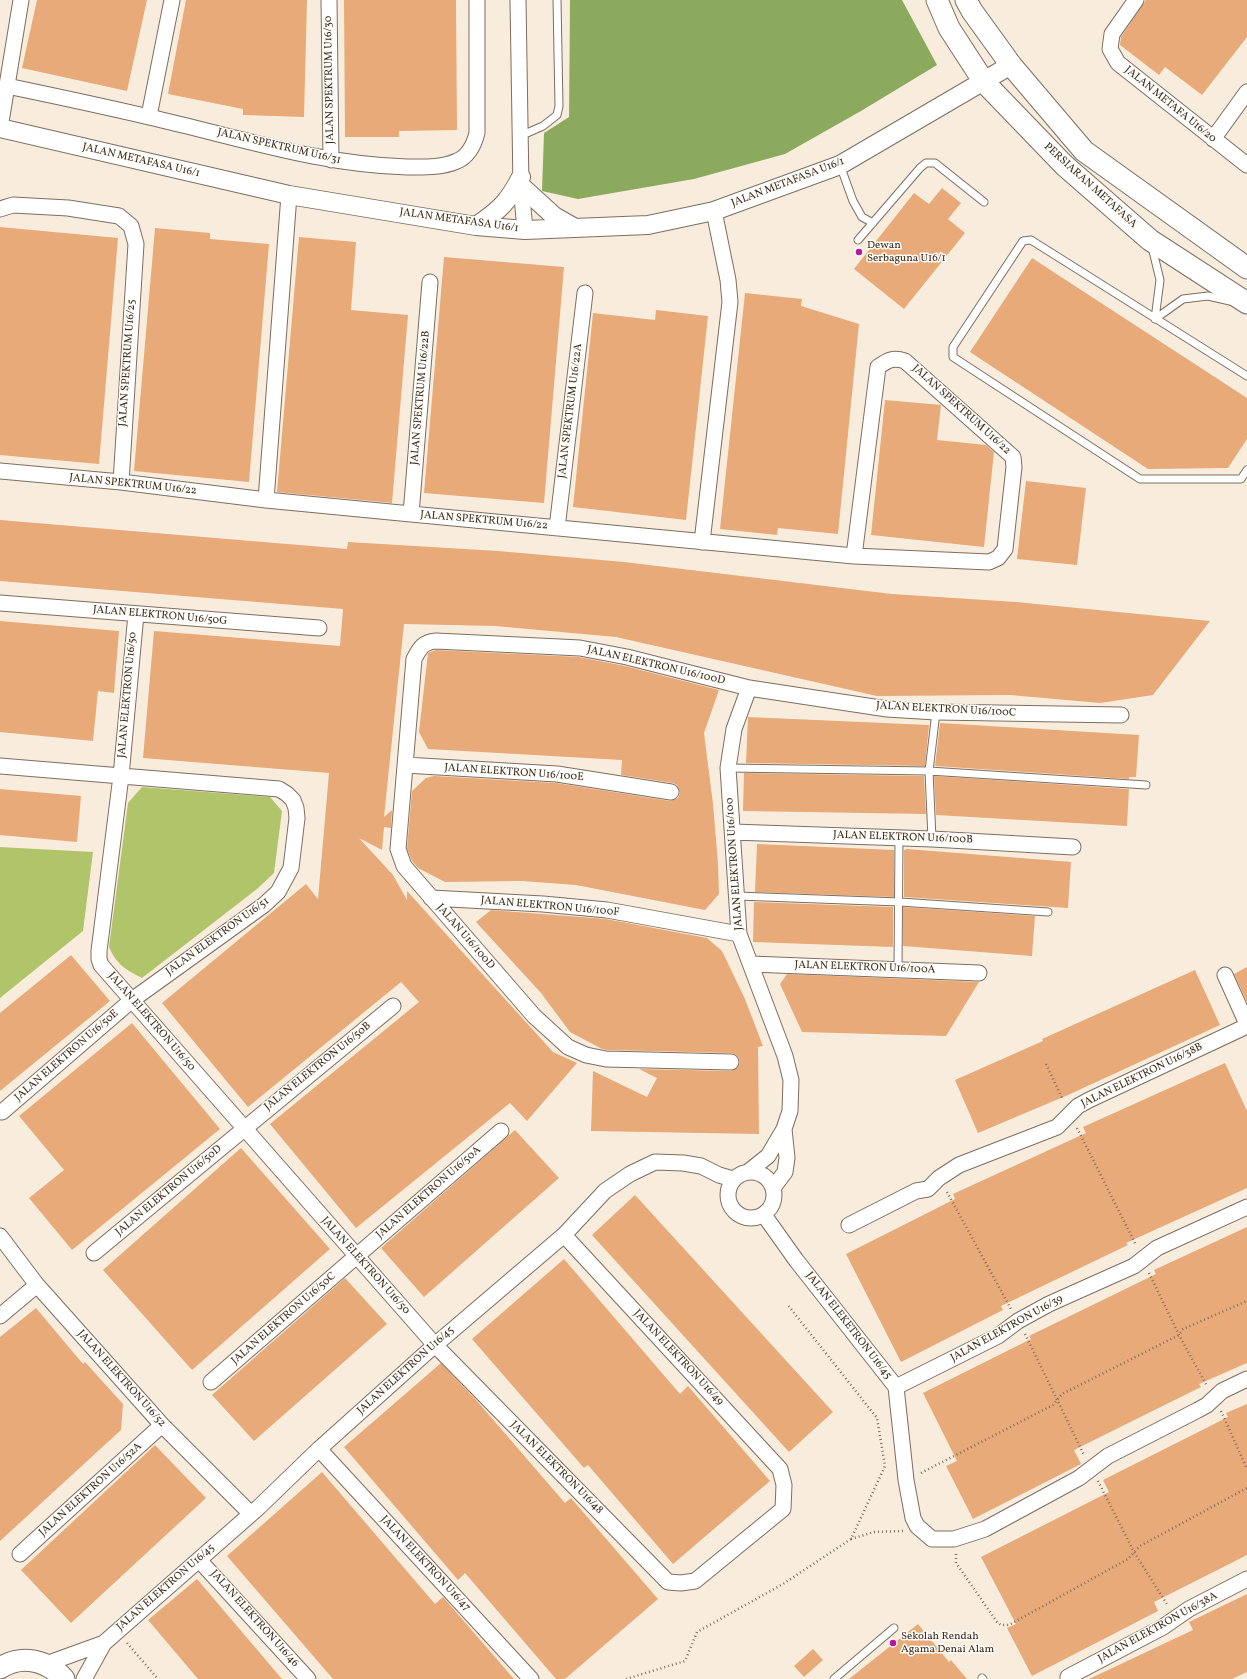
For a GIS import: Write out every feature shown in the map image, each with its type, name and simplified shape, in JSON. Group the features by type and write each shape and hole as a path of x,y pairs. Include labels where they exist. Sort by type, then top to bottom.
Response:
{"main road":[{"name":"PERSIARAN METAFASA","path":"937,0 949,28 984,82 1064,165 1150,240 1247,304"},
{"name":"PERSIARAN METAFASA","path":"966,0 1011,65 1084,151 1247,268"},
{"path":"4,1661 36,1661 46,1664 56,1670 64,1679"}],"street":[{"path":"0,128 21,0"},
{"path":"149,116 172,0"},
{"name":"JALAN SPEKTRUM U16/30","path":"329,0 331,160"},
{"name":"JALAN SPEKTRUM U16/31","path":"7,86 149,116 331,160 378,166 441,166 458,162 467,155 474,144 477,133 477,0"},
{"path":"518,0 521,181 525,230"},
{"name":"JALAN METAFA U16/20","path":"1136,0 1112,34 1110,49 1118,63 1247,166"},
{"name":"JALAN METAFASA U16/1","path":"0,128 289,195 476,226 525,230 648,224 714,210 840,165 1011,65"},
{"path":"1213,139 1247,92"},
{"path":"476,226 495,213 506,203 521,181"},
{"path":"521,181 554,216 575,228"},
{"path":"266,500 289,195"},
{"name":"JALAN SPEKTRUM U16/25","path":"0,209 13,205 68,208 119,216 131,226 136,244 120,482"},
{"path":"702,542 730,302 728,280 714,210"},
{"name":"JALAN SPEKTRUM U16/22B","path":"411,514 430,282"},
{"name":"JALAN SPEKTRUM U16/22A","path":"557,528 585,293"},
{"name":"JALAN SPEKTRUM U16/22","path":"0,471 120,482 266,500 854,556 989,562 998,558 1005,549 1014,467 1013,457 905,361 897,358 888,360 878,367 854,556"},
{"name":"JALAN ELEKTRON U16/50G","path":"0,603 319,628"},
{"name":"JALAN ELEKTRON U16/50","path":"136,614 121,776 99,959 101,965 435,1344"},
{"name":"JALAN ELEKTRON U16/100D","path":"420,647 428,641 436,641 580,648 626,656 749,688"},
{"name":"JALAN U16/100D","path":"420,647 414,659 398,849 404,866 534,1016 568,1047 586,1055 606,1059 731,1062"},
{"name":"JALAN ELEKTRON U16/100C","path":"749,688 887,709 936,712 1121,715"},
{"name":"JALAN ELEKTRON U16/100","path":"749,688 734,729 728,768 739,934 785,1056 791,1080 790,1111 784,1130"},
{"name":"JALAN ELEKTRON U16/100E","path":"405,765 557,774 671,792"},
{"name":"JALAN ELEKTRON U16/51","path":"0,766 279,789 287,794 292,800 296,808 297,818 291,868 278,892 264,905 132,1000"},
{"name":"JALAN ELEKTRON U16/100B","path":"733,832 1074,846"},
{"name":"JALAN ELEKTRON U16/100F","path":"431,898 543,904 607,910 739,934"},
{"name":"JALAN ELEKTRON U16/100A","path":"751,964 980,973"},
{"path":"1225,974 1247,1025"},
{"name":"JALAN ELEKTRON U16/50E","path":"2,1112 132,1000"},
{"name":"JALAN ELEKTRON U16/50B","path":"244,1128 393,1006"},
{"name":"JALAN ELEKTRON U16/38B","path":"849,1225 916,1191 928,1189 939,1178 959,1165 1057,1127 1078,1106 1247,1025"},
{"name":"JALAN ELEKTRON U16/50D","path":"94,1253 244,1128"},
{"name":"JALAN ELEKTRON U16/50A","path":"357,1256 501,1130"},
{"path":"748,1172 768,1156 784,1130"},
{"path":"773,1188 785,1172 787,1158 784,1130"},
{"name":"JALAN ELEKTRON U16/45","path":"104,1643 251,1514 319,1448 435,1344 564,1235 605,1191 630,1174 655,1162 683,1163 701,1166 719,1175 733,1179"},
{"path":"748,1172 761,1173 771,1182 774,1196 773,1203 764,1215 757,1218 742,1216 735,1213 730,1207 727,1192 733,1179 737,1175 748,1172"},
{"name":"JALAN ELEKTRON U16/39","path":"896,1387 998,1336 1018,1320 1049,1304 1134,1266 1157,1248 1247,1207"},
{"name":"JALAN ELEKETRON U16/45","path":"764,1215 796,1260 896,1387 906,1480 913,1518 918,1526 932,1539"},
{"name":"JALAN ELEKTRON U16/49","path":"564,1235 780,1469 784,1485 783,1509 695,1581 681,1583"},
{"name":"JALAN ELEKTRON U16/52","path":"0,1236 37,1285 162,1425 251,1514"},
{"name":"JALAN ELEKTRON U16/50C","path":"211,1382 357,1256"},
{"path":"0,1316 37,1285"},
{"name":"JALAN ELEKTRON U16/48","path":"435,1344 668,1582 681,1583"},
{"path":"932,1539 954,1539 985,1529 1079,1478 1108,1456 1207,1405 1222,1391 1247,1379"},
{"name":"JALAN ELEKTRON U16/52A","path":"20,1554 162,1425"},
{"name":"JALAN ELEKTRON U16/47","path":"319,1448 531,1679"},
{"name":"JALAN ELEKTRON U16/46","path":"199,1560 308,1679"},
{"name":"JALAN ELEKTRON U16/38A","path":"1068,1676 1163,1627 1175,1618 1247,1579"},
{"path":"46,1664 104,1643"},
{"path":"84,1679 104,1643"}],"lane":[{"path":"520,136 543,126 557,115 559,106 557,0"},
{"path":"858,240 926,163 935,163 984,202"},
{"path":"840,165 853,200 862,217 873,223"},
{"path":"1247,376 1031,240 1023,241 953,347 954,357 1140,479 1241,480 1247,470"},
{"path":"1150,240 1160,280 1155,319"},
{"path":"1155,319 1183,299 1208,296 1247,304"},
{"path":"932,839 929,771 936,712"},
{"path":"728,768 929,771 1146,785"},
{"path":"898,969 900,902 899,838"},
{"path":"736,896 900,902 1048,912"},
{"path":"834,1679 894,1628"}],"path":[{"path":"939,1178 1018,1320 1057,1402 1134,1552 1175,1618"},
{"path":"906,1480 1053,1405 1062,1394 1179,1335 1183,1329 1247,1301"},
{"path":"954,1539 956,1563 997,1622 1001,1625 1009,1625 1128,1559 1140,1546 1247,1488"},
{"path":"850,1539 874,1532 902,1531 932,1539"},
{"path":"117,1632 158,1679"}],"green space":[{"path":"570,0 902,0 937,65 861,111 785,154 694,179 578,199 542,191 544,133 569,117"},
{"path":"142,787 270,797 282,811 274,873 257,889 142,978 122,966 115,958 109,947 128,803"},
{"path":"0,847 93,852 83,931 0,998"}],"building":[{"path":"37,0 147,0 127,91 22,68"},
{"path":"186,0 307,0 304,117 243,115 243,109 168,94"},
{"path":"344,0 456,0 457,130 399,131 399,137 345,137"},
{"path":"1146,0 1247,0 1247,37 1202,95 1165,67 1159,75 1120,45 1121,37"},
{"path":"942,188 961,203 948,219 965,233 904,309 854,269 914,193 929,204"},
{"path":"0,227 118,238 99,464 0,455"},
{"path":"155,228 210,233 210,239 269,244 249,482 134,471"},
{"path":"299,237 356,242 351,310 408,315 392,503 277,492"},
{"path":"444,257 564,267 544,503 424,493"},
{"path":"1032,258 1247,398 1247,439 1228,468 1148,469 970,352"},
{"path":"745,293 802,299 801,306 859,324 838,534 778,528 777,535 720,529"},
{"path":"656,310 708,316 686,520 573,507 593,313 655,320"},
{"path":"885,400 941,405 937,440 986,445 994,452 984,547 871,535"},
{"path":"1026,481 1086,488 1077,565 1017,559"},
{"path":"0,520 347,549 348,542 498,551 624,562 892,594 1016,602 1210,621 1153,695 1100,703 1010,695 877,696 616,637 495,626 404,624 384,817 392,810 391,828 384,827 382,850 359,838 393,875 407,900 407,891 553,1052 577,1063 527,1121 510,1103 356,1228 270,1124 419,1002 401,982 248,1107 162,1003 306,884 318,899 329,773 143,758 154,631 340,646 343,609 0,581"},
{"path":"0,621 119,631 114,693 98,691 93,741 0,732"},
{"path":"436,650 579,657 625,666 719,690 704,733 713,804 719,894 705,910 576,885 522,881 445,882 418,868 412,861 407,849 412,791 426,778 434,776 556,783 670,801 678,798 680,793 677,785 673,783 621,775 622,760 428,749 419,732 428,653"},
{"path":"748,717 929,725 925,766 746,763"},
{"path":"940,723 1139,735 1136,777 1129,777 1129,779 935,766"},
{"path":"744,773 924,776 926,814 743,811"},
{"path":"934,776 1129,789 1127,826 936,815"},
{"path":"0,789 81,796 77,842 0,835"},
{"path":"757,844 894,850 894,897 755,892"},
{"path":"907,849 1071,862 1068,908 904,897 904,850"},
{"path":"754,902 893,907 893,947 753,942"},
{"path":"903,907 1035,916 1032,956 903,946"},
{"path":"491,910 606,919 707,938 722,951 745,999 763,1046 758,1047 759,1134 591,1131 593,1071 647,1097 657,1078 639,1069 731,1071 738,1067 740,1063 739,1058 731,1053 607,1050 602,1049 570,1032 541,993 476,922"},
{"path":"71,955 110,1001 0,1091 0,1013"},
{"path":"1247,967 1247,1002 1234,974"},
{"path":"1195,970 1220,1025 1068,1095 978,1133 955,1080 1043,1041 1042,1039"},
{"path":"787,974 979,982 946,1036 802,1032 780,984"},
{"path":"132,1023 220,1129 72,1250 29,1198 64,1170 19,1116"},
{"path":"1225,1063 1247,1111 1247,1188 1126,1243 1128,1245 1001,1306 1003,1310 901,1362 846,1254 955,1199 953,1194 1086,1133 1083,1127"},
{"path":"515,1130 559,1178 424,1297 381,1248"},
{"path":"241,1148 330,1249 192,1370 103,1270"},
{"path":"635,1195 833,1412 789,1452 592,1235"},
{"path":"1247,1227 1247,1363 1199,1384 1201,1387 1074,1450 1081,1464 973,1519 946,1466 957,1461 923,1393 1031,1339 1029,1336 1156,1274 1154,1270"},
{"path":"564,1259 680,1394 688,1386 770,1481 673,1564 588,1465 584,1468 472,1339"},
{"path":"345,1278 387,1324 254,1441 212,1395"},
{"path":"36,1308 83,1364 85,1362 123,1404 121,1430 0,1541 0,1337"},
{"path":"441,1363 477,1401 565,1503 571,1498 658,1599 565,1679 556,1679 465,1573 458,1580 344,1447"},
{"path":"1247,1404 1247,1555 1154,1602 1158,1611 1032,1676 1007,1628 1016,1624 981,1557 1109,1492 1103,1480 1228,1417 1226,1413"},
{"path":"155,1445 206,1498 71,1623 21,1570"},
{"path":"322,1472 435,1604 443,1597 514,1679 333,1679 227,1556"},
{"path":"197,1579 282,1679 198,1679 148,1620"},
{"path":"1247,1594 1247,1672 1232,1679 1089,1679 1193,1630 1189,1622"},
{"path":"918,1624 949,1662 951,1660 967,1679 849,1679"},
{"path":"813,1649 823,1660 804,1677 794,1666"}],"place":[{"name":"Dewan Serbaguna U16/1","path":"859,252"},
{"name":"Sekolah Rendah Agama Denai Alam","path":"893,1643"}]}
